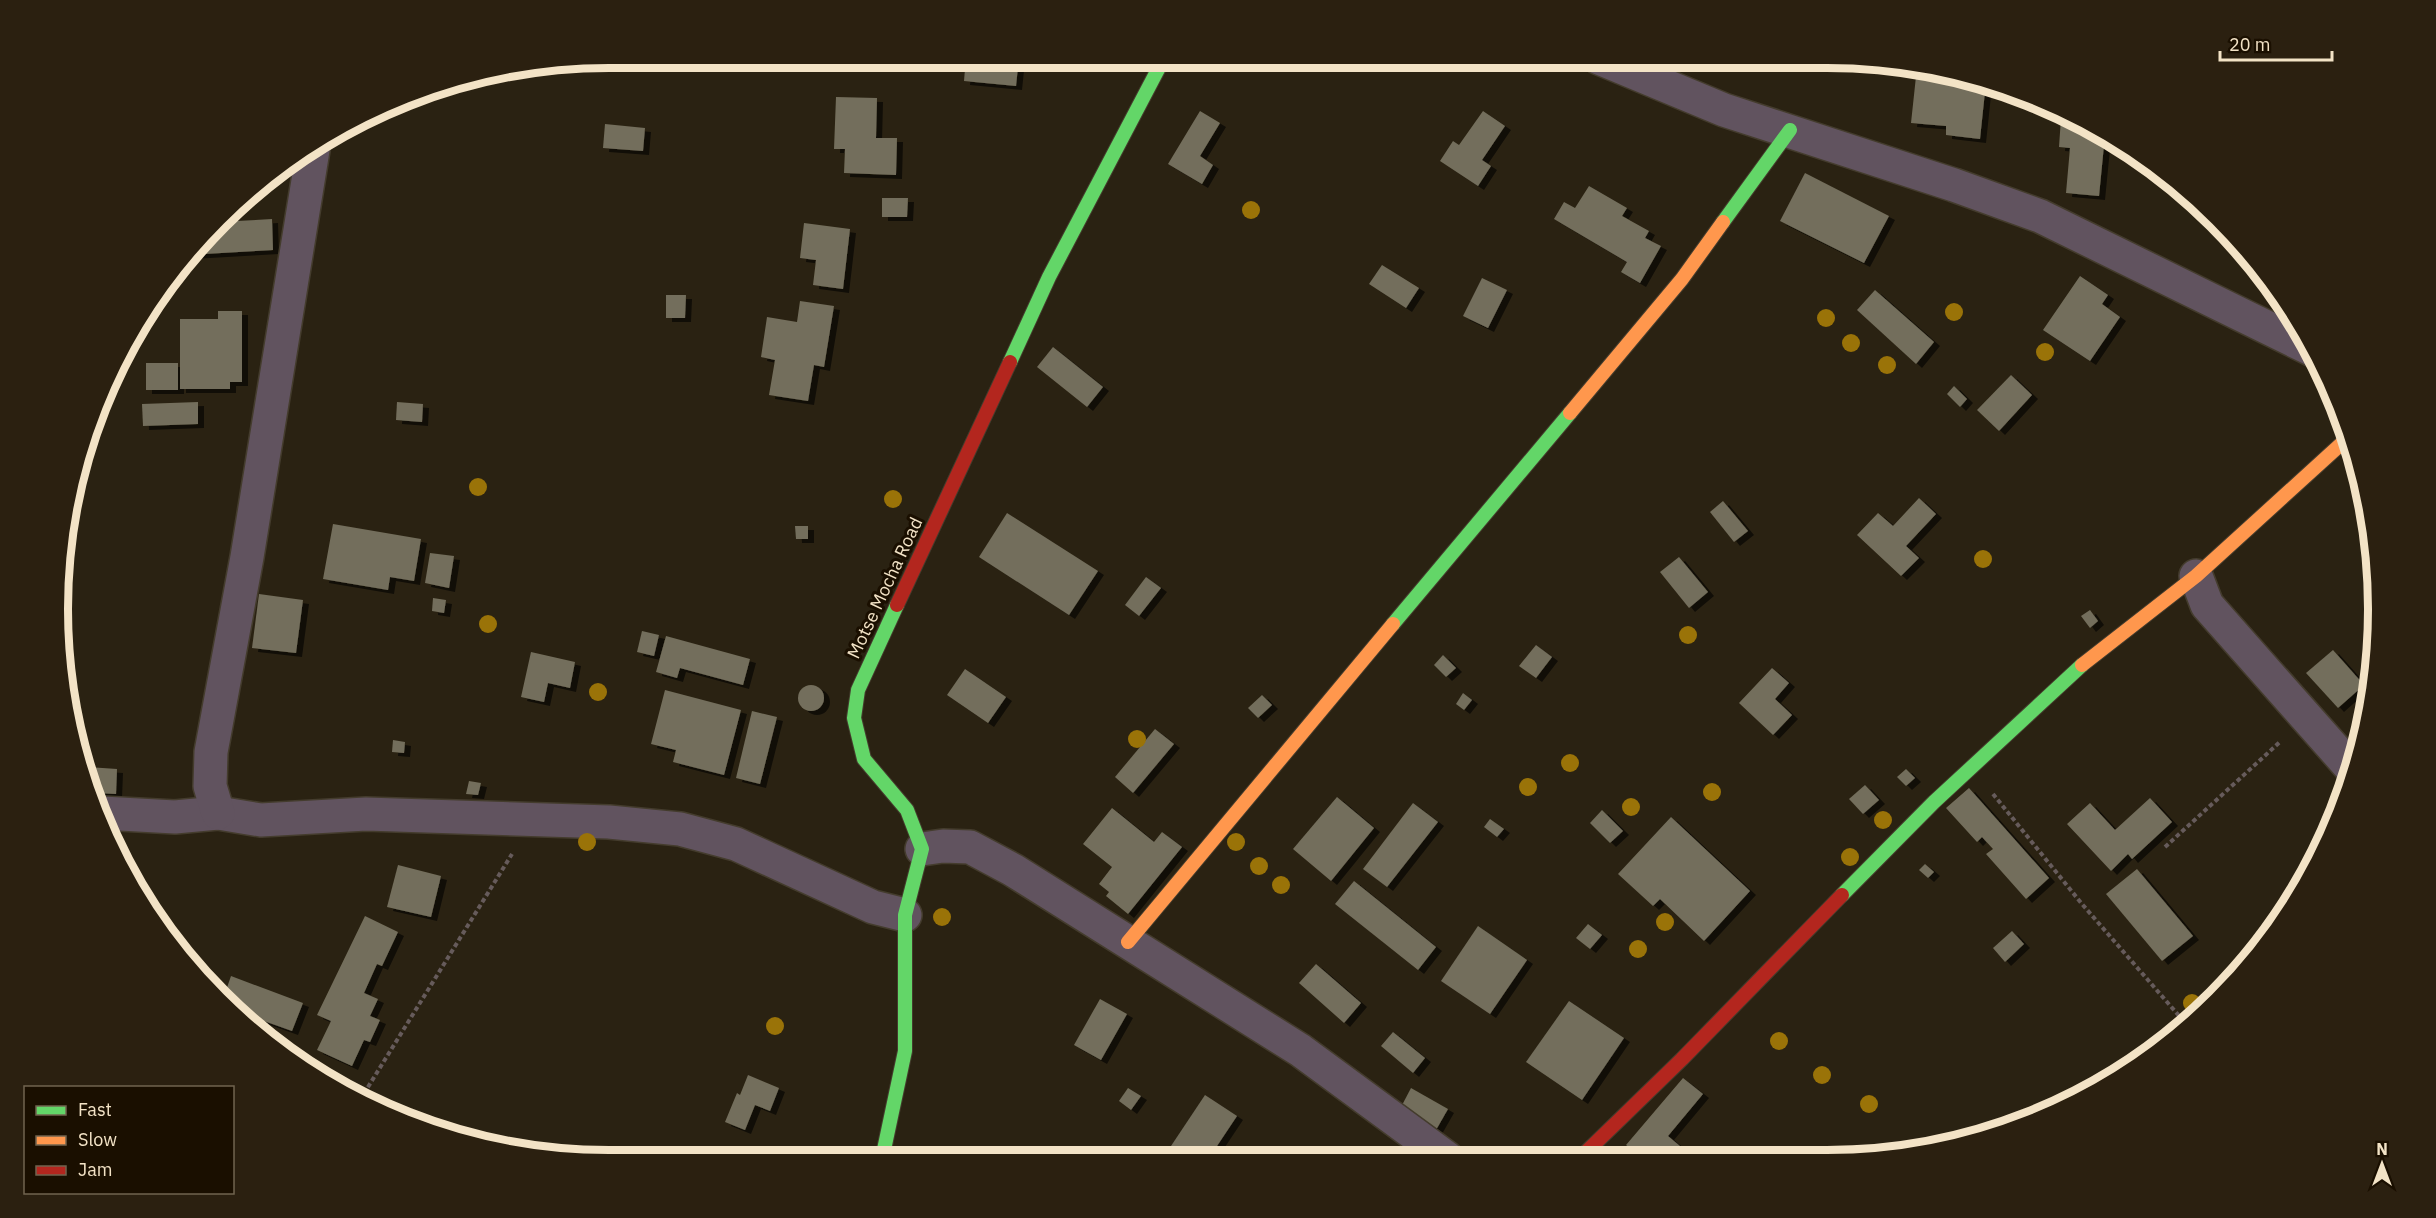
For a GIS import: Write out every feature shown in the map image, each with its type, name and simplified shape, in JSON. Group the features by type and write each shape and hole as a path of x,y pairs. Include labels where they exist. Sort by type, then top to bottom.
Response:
{"street":[{"name":"Motse Mocha Road","path":"922,849 907,810 864,759 854,718 858,690 1049,277 1158,68"},
{"path":"1623,68 1724,110 1790,130 2040,216 2299,343"},
{"path":"1128,942 1682,279 1790,130"},
{"path":"218,813 210,786 211,752 312,157"},
{"path":"1588,1150 1682,1059 1934,802 2070,674 2196,576 2342,442"},
{"path":"2196,576 2207,605 2346,762"},
{"path":"108,813 175,817 218,813 261,820 366,814 609,822 680,829 736,844 873,907 905,915"},
{"path":"884,1150 905,1051 905,915 922,849 943,846 970,847 1013,870 1300,1050 1436,1150"}],"path":[{"path":"2165,847 2305,718"},
{"path":"1971,768 2082,904 2181,1018"},
{"path":"365,1092 523,837 529,819"}],"building":[{"path":"965,68 1018,68 1016,86 964,81"},
{"path":"1916,75 1985,91 1980,139 1946,135 1946,126 1911,123"},
{"path":"836,97 877,98 876,138 897,138 896,175 844,173 845,149 834,149"},
{"path":"1200,111 1220,123 1200,156 1213,165 1202,184 1168,164"},
{"path":"1483,111 1505,126 1482,160 1491,166 1478,186 1440,161 1453,141 1459,145"},
{"path":"2061,121 2104,144 2099,196 2066,193 2070,148 2059,147"},
{"path":"605,124 645,128 643,151 603,148"},
{"path":"1805,173 1889,216 1864,263 1780,221"},
{"path":"1589,186 1627,208 1622,216 1649,231 1645,238 1661,246 1640,283 1621,272 1627,262 1554,219 1564,202 1575,208"},
{"path":"882,198 908,198 907,217 882,217"},
{"path":"272,219 273,250 200,254 231,221"},
{"path":"804,223 850,229 843,289 813,285 816,260 800,258"},
{"path":"1382,265 1419,288 1406,308 1369,284"},
{"path":"2080,276 2108,295 2102,304 2120,317 2090,361 2043,330"},
{"path":"1482,278 1507,290 1488,328 1463,316"},
{"path":"1875,290 1934,342 1916,364 1857,310"},
{"path":"666,295 686,295 685,318 666,318"},
{"path":"800,301 834,306 824,367 814,365 808,401 769,395 775,360 761,357 767,317 797,322"},
{"path":"218,311 242,311 242,382 230,382 230,389 180,389 180,319 218,319"},
{"path":"1053,347 1103,387 1087,407 1037,367"},
{"path":"146,363 178,363 178,390 146,390"},
{"path":"2011,375 2032,395 1999,431 1977,410"},
{"path":"1954,386 1967,399 1960,407 1947,394"},
{"path":"198,402 198,424 143,426 142,404"},
{"path":"397,402 423,404 422,422 396,420"},
{"path":"1919,498 1936,514 1906,546 1919,558 1901,576 1857,535 1878,513 1893,526"},
{"path":"1723,501 1748,531 1734,542 1710,512"},
{"path":"1007,513 1098,571 1069,615 979,557"},
{"path":"333,524 421,539 414,581 390,577 388,590 323,579"},
{"path":"795,526 808,526 808,539 796,539"},
{"path":"430,553 454,556 449,588 425,583"},
{"path":"1679,557 1708,592 1689,608 1660,572"},
{"path":"1146,577 1161,588 1139,616 1125,605"},
{"path":"259,594 303,600 296,653 252,648"},
{"path":"433,598 446,600 444,613 432,611"},
{"path":"2090,610 2098,621 2090,628 2081,616"},
{"path":"642,631 659,635 654,656 637,652"},
{"path":"666,636 750,659 743,685 680,668 677,678 656,672"},
{"path":"1536,645 1552,657 1536,678 1519,666"},
{"path":"2333,650 2363,686 2338,708 2306,673"},
{"path":"531,652 575,662 570,688 548,683 544,702 521,697"},
{"path":"1443,655 1456,668 1446,677 1434,665"},
{"path":"1772,668 1789,683 1775,699 1792,715 1773,735 1739,703"},
{"path":"965,669 1006,697 988,723 947,695"},
{"path":"811,685 820,689 824,698 820,707 811,711 802,707 798,698 802,689"},
{"path":"665,690 741,710 724,775 673,762 676,750 651,744"},
{"path":"1463,693 1472,700 1464,710 1456,704"},
{"path":"1262,695 1272,705 1258,718 1248,708"},
{"path":"752,711 777,717 760,784 736,778"},
{"path":"1155,729 1174,744 1133,793 1115,777"},
{"path":"393,740 405,742 404,753 392,752"},
{"path":"91,767 117,769 116,794 100,793"},
{"path":"1906,769 1915,778 1906,786 1897,777"},
{"path":"469,781 481,783 478,795 466,794"},
{"path":"1865,785 1879,800 1863,814 1849,799"},
{"path":"1969,788 2049,878 2026,899 1986,854 1993,849 1982,837 1977,842 1946,808"},
{"path":"1337,797 1374,828 1331,881 1293,849"},
{"path":"2150,798 2172,822 2132,859 2128,854 2111,871 2067,824 2090,803 2115,830"},
{"path":"1413,803 1438,822 1387,887 1363,869"},
{"path":"1112,808 1154,842 1162,832 1182,847 1128,914 1106,896 1109,892 1099,884 1112,867 1083,844"},
{"path":"1602,810 1623,831 1610,843 1590,823"},
{"path":"1671,817 1750,891 1704,941 1660,899 1653,906 1618,874"},
{"path":"1490,819 1504,829 1497,837 1484,827"},
{"path":"1925,864 1934,872 1928,878 1919,870"},
{"path":"398,865 441,876 431,917 387,907"},
{"path":"2137,869 2193,936 2162,961 2106,894"},
{"path":"1354,881 1436,947 1418,970 1335,904"},
{"path":"365,916 398,932 382,966 377,964 364,993 378,999 370,1016 380,1020 370,1042 364,1040 352,1066 317,1050 331,1021 317,1015"},
{"path":"1588,924 1602,935 1590,949 1576,938"},
{"path":"1478,926 1527,960 1490,1014 1441,981"},
{"path":"2012,931 2024,944 2005,962 1993,948"},
{"path":"1316,964 1361,1003 1344,1023 1299,983"},
{"path":"231,976 303,1003 292,1031 264,1021 263,1025 226,992"},
{"path":"1100,999 1127,1014 1101,1060 1074,1045"},
{"path":"1569,1001 1624,1038 1582,1100 1526,1062"},
{"path":"1393,1032 1425,1058 1413,1073 1381,1046"},
{"path":"748,1075 779,1088 770,1111 755,1105 745,1130 725,1122 737,1093 740,1095"},
{"path":"1683,1078 1703,1094 1668,1136 1685,1150 1632,1150 1626,1145"},
{"path":"1128,1088 1141,1096 1131,1110 1119,1101"},
{"path":"1411,1088 1448,1109 1436,1130 1400,1109"},
{"path":"1205,1095 1237,1116 1214,1150 1168,1150"}],"traffic: fast":[{"path":"1010,362 1049,277 1159,68"},
{"path":"1723,222 1790,130"},
{"path":"1393,624 1570,413"},
{"path":"884,1150 905,1051 905,915 922,849 907,810 864,759 854,718 858,690 897,605"},
{"path":"1842,895 1934,802 2082,665"}],"traffic: slow":[{"path":"1570,413 1682,279 1723,222"},
{"path":"2082,665 2196,576 2342,443"},
{"path":"1128,942 1393,624"}],"traffic: jam":[{"path":"897,605 1010,362"},
{"path":"1588,1150 1682,1059 1842,895"}]}
